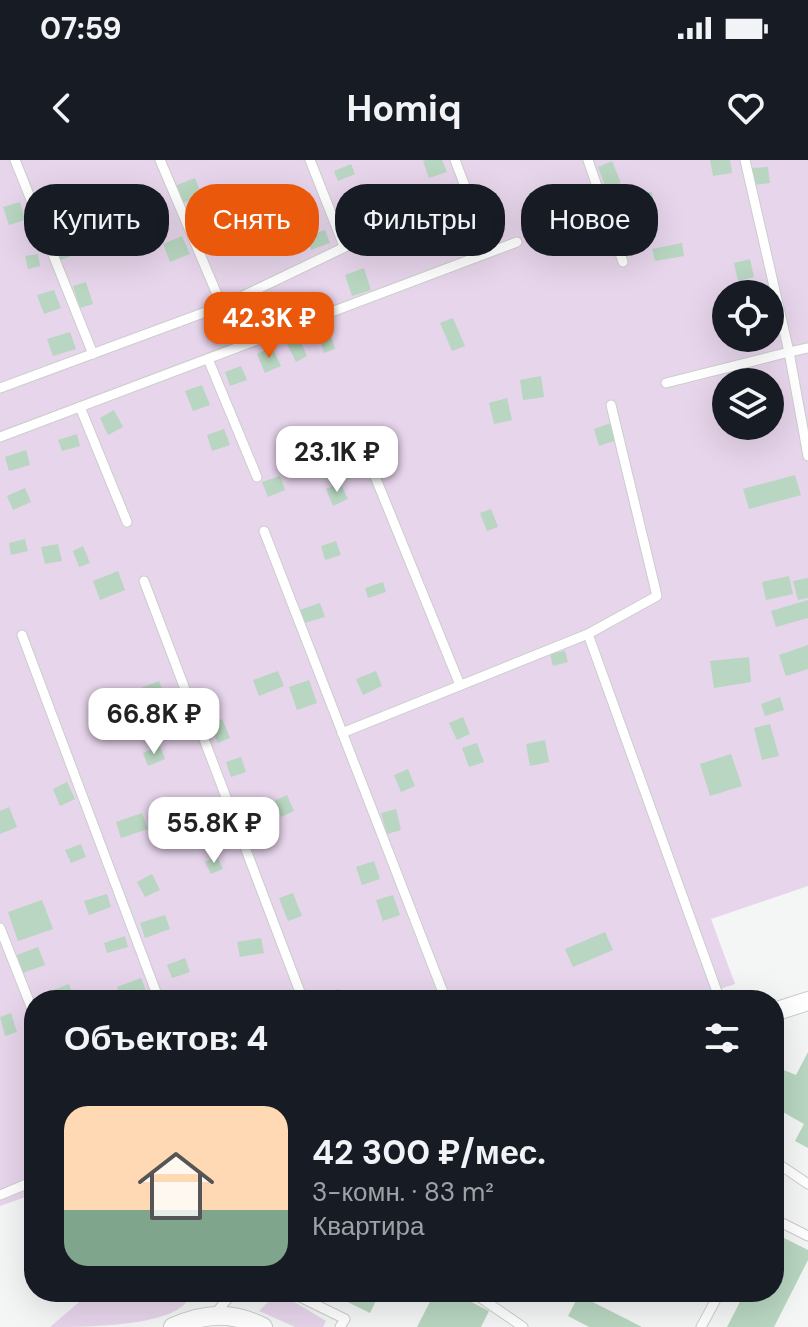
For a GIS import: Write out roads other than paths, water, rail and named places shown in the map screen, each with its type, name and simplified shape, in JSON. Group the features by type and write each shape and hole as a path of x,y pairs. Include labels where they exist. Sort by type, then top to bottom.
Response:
{"street":[{"path":"784,1009 808,1001"},
{"path":"173,1327 215,1314 239,1317 263,1327"}],"lane":[{"path":"15,160 93,354"},
{"path":"160,160 222,306"},
{"path":"310,160 335,223"},
{"path":"455,160 464,184"},
{"path":"588,160 623,262"},
{"path":"745,160 789,352 808,456"},
{"path":"0,437 517,242"},
{"path":"0,388 222,306 335,250"},
{"path":"666,383 808,348"},
{"path":"208,359 257,477"},
{"path":"342,733 588,634 657,596 611,405"},
{"path":"80,407 127,522"},
{"path":"372,469 460,685"},
{"path":"264,531 442,990"},
{"path":"144,581 299,990"},
{"path":"588,634 716,990"},
{"path":"22,635 155,990"},
{"path":"0,928 25,990"},
{"path":"784,1168 808,1184"},
{"path":"0,1195 24,1185"},
{"path":"784,1224 808,1236"},
{"path":"215,1314 225,1302"},
{"path":"310,1302 345,1319 340,1327"},
{"path":"487,1302 523,1327"},
{"path":"701,1327 715,1302"}]}
